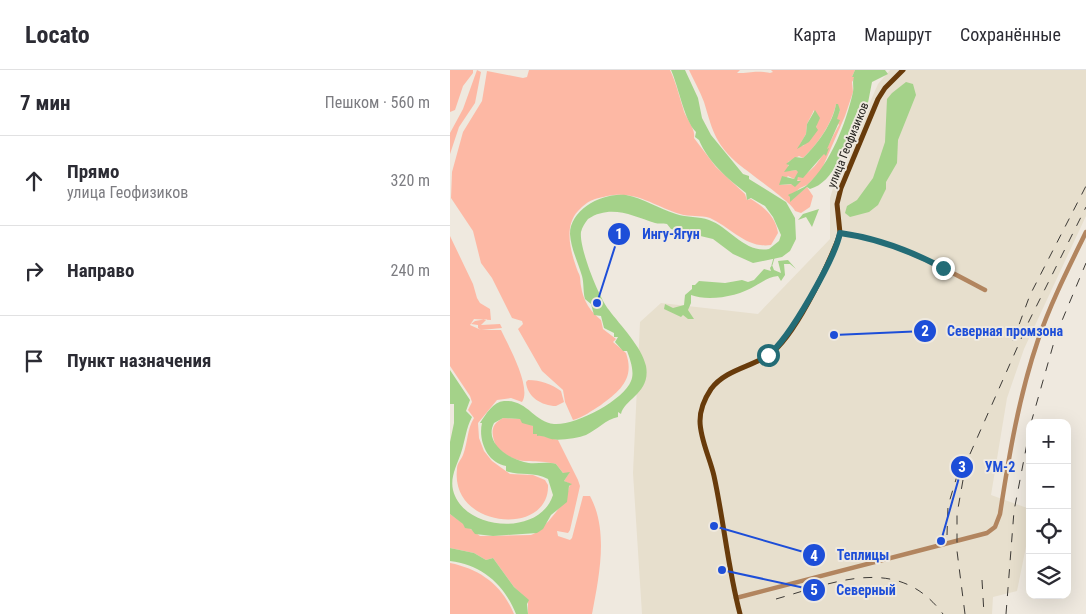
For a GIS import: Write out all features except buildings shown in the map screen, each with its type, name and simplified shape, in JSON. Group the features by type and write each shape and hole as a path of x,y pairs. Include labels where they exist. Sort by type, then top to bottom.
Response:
{"main road":[{"name":"улица Геофизиков","path":"840,233 837,204 841,188 878,99 885,88 904,70"},
{"path":"740,614 714,475 701,428 701,411 711,389 722,378 768,355 786,338 840,233"}],"street":[{"path":"736,598 896,555 971,538 987,533 995,527 1000,514 1016,422 1031,361 1054,298 1086,232"},
{"path":"840,233 873,239 904,249 985,290"}],"shaded area":[{"path":"450,70 473,70 473,73 463,86 455,110 450,112"},
{"path":"477,70 481,72 475,103 459,127 450,154 450,133 463,109"},
{"path":"529,70 670,70 684,112 693,130 694,138 716,167 745,194 747,200 751,199 769,213 775,222 778,233 771,245 754,244 710,218 680,214 627,195 598,198 582,207 573,217 570,240 582,291 588,306 601,320 603,329 616,339 613,342 626,353 629,370 624,384 614,395 587,414 573,420 565,402 563,390 542,371 518,329 523,324 522,321 512,318 492,278 481,263 473,231 451,198 452,172 463,132 482,101 487,71 523,78 527,77"},
{"path":"671,70 685,70 698,98 702,118 711,135 743,174 749,176 749,179 786,202 795,218 796,239 790,251 782,257 753,263 733,254 713,239 671,229 667,224 614,212 605,212 588,219 581,232 586,261 605,304 644,359 646,366 645,383 621,414 618,412 618,417 609,420 583,436 558,440 537,436 537,434 533,434 533,426 522,423 520,419 503,418 494,423 492,437 504,453 528,463 556,464 563,473 570,472 564,481 572,484 569,486 567,502 551,515 543,529 537,533 493,536 475,534 471,529 465,528 463,524 450,514 450,442 454,423 454,404 450,404 450,370 470,400 466,411 472,417 453,476 453,490 460,504 471,514 486,521 502,524 518,523 533,518 545,509 553,495 548,479 537,475 506,471 506,466 499,464 489,456 481,436 482,423 480,423 490,409 500,402 512,401 519,403 547,422 563,424 598,410 619,396 631,381 631,362 627,351 623,351 615,342 618,337 614,337 614,333 604,328 601,316 594,315 591,304 585,299 582,276 573,250 570,234 571,225 582,210 598,199 608,196 626,195 676,214 709,220 753,248 769,249 779,241 781,235 773,217 765,206 751,198 747,200 746,193 719,170 695,137 696,132 688,120"},
{"path":"689,70 740,70 737,73 770,73 773,72 771,70 855,70 852,77 855,77 852,82 853,92 845,116 821,171 807,185 800,188 790,197 790,201 807,187 813,196 810,207 801,213 795,211 786,201 729,155 718,141","holes":["836,104 840,110 836,120 839,125 817,163 812,169 798,177 796,181 800,180 795,184 779,185 788,176 794,179 799,172 796,170 789,171 788,162 799,156 803,158 814,147 823,134","814,110 817,122 815,130 803,146 799,146 806,134 807,124"]},
{"path":"855,70 885,70 888,74 872,82 867,108 859,123 856,121 852,124 842,153 826,179 810,189 807,187 790,202 788,195 806,186 816,176 836,142 850,104 854,77 852,77"},
{"path":"890,70 1086,70 1086,216 1024,349 1007,398 991,495 1026,508 1026,547 1017,591 993,597 992,614 642,614 633,473 640,322 661,303 758,314 830,239 830,198 835,182 878,84"},
{"path":"906,82 913,84 916,95 898,140 897,163 886,182 886,189 878,205 869,212 850,217 845,213 847,206 857,200 873,178 885,142 887,99"},
{"path":"836,104 838,104 840,110 837,119 840,120 827,149 829,148 826,156 824,154 803,178 798,177 797,181 801,181 795,187 791,184 779,185 782,176 794,179 798,172 796,170 784,172 789,165 786,164 795,157 803,158 814,147 832,119"},
{"path":"815,110 820,118 816,127 818,130 809,142 797,149 806,134 807,124"},
{"path":"819,209 812,227 806,217 798,220 803,214"},
{"path":"450,236 473,284 477,298 480,303 490,309 491,320 474,319 470,325 481,330 501,330 518,366 524,387 522,402 511,398 497,400 478,423 479,438 484,451 492,461 510,474 533,475 545,480 548,485 544,502 534,513 518,519 501,519 483,514 469,504 459,489 457,467 463,455 474,418 468,410 472,402 470,396 450,366"},
{"path":"788,260 796,269 790,264 784,264 785,275 781,281 778,276 772,277 741,293 724,297 706,298 691,295 691,303 688,310 694,319 688,319 683,315 681,317 664,309 665,304 673,308 684,305 685,295 692,289 692,285 699,281 725,283 742,280 748,282 754,280 764,269 771,271 772,265 774,270 781,273 778,261"},
{"path":"487,319 481,325 500,324 502,328 481,330 478,328 478,325 471,324 475,321"},
{"path":"528,380 550,384 561,391 564,402 551,406 536,400 527,387 526,382"},
{"path":"503,418 520,419 533,426 533,429 539,435 558,440 578,480 580,486 570,530 568,533 557,531 558,536 570,540 572,538 583,496 590,496 596,510 601,539 601,554 592,614 528,614 528,600 514,587 493,558 486,560 474,553 450,548 450,514 480,536 531,535 541,529 552,518 568,493 571,484 564,481 569,473 563,473 556,464 511,458 496,446 493,430 496,423"},
{"path":"450,548 474,553 486,560 493,558 514,587 529,600 527,604 528,614 516,614 505,594 491,578 472,567 450,561"},
{"path":"450,563 471,569 489,580 503,595 514,614 450,614"}],"waterway":[{"path":"772,265 774,258"}],"railway":[{"path":"1013,341 1030,295 1086,186"},
{"path":"965,614 957,551 957,514 966,463 1029,321 1086,207"},
{"path":"1032,419 1056,335 1086,263"},
{"path":"1006,614 1014,511 1026,449"},
{"path":"947,535 948,506 957,476"},
{"path":"776,599 843,580 886,578 906,584 925,595 943,614"},
{"path":"982,580 984,614"}],"place":[{"name":"Ингу-Ягун","path":"597,303"},
{"name":"Северная промзона","path":"834,335"},
{"name":"Теплицы","path":"714,526"},
{"name":"УМ-2","path":"941,541"},
{"name":"Северный","path":"722,570"}],"route":[{"path":"768,355 782,344 797,321 840,233 895,245 943,268"}]}
